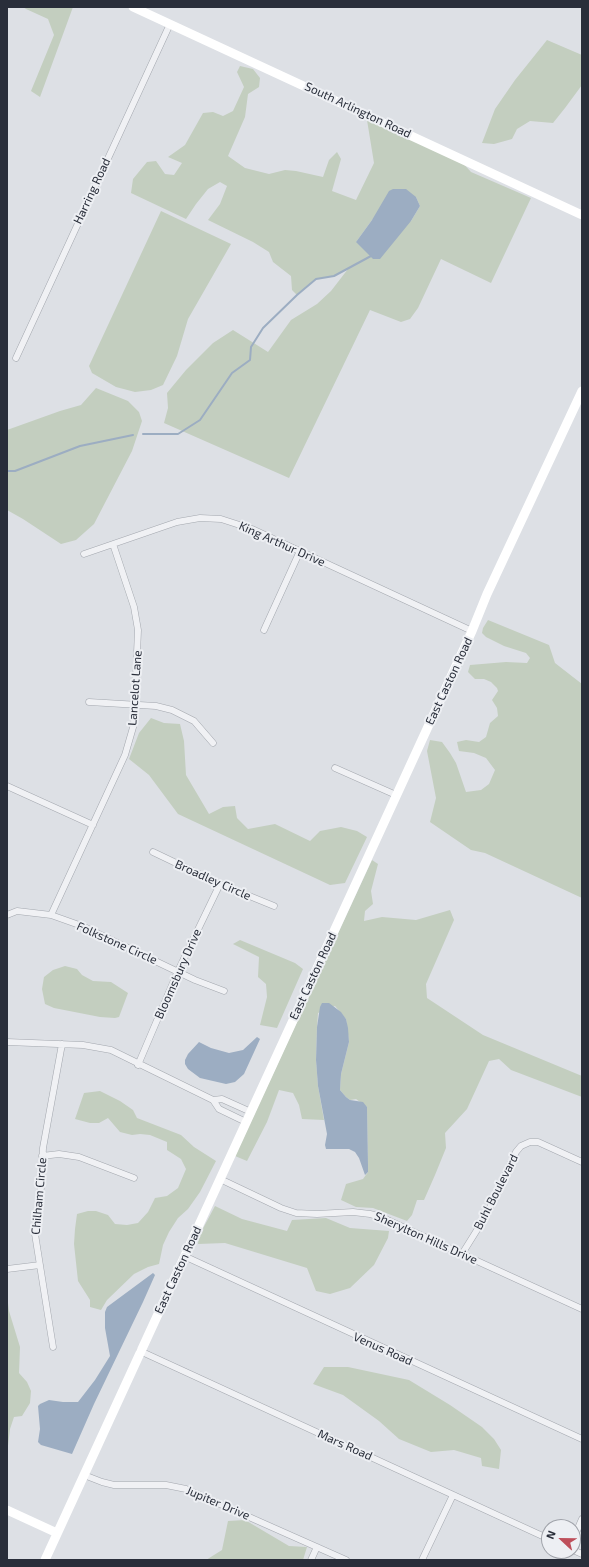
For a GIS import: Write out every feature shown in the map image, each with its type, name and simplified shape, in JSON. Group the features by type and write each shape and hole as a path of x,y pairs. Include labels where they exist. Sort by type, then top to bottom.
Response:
{"street":[{"name":"South Arlington Road","path":"133,7 582,215"},
{"name":"Harring Road","path":"16,358 170,24"},
{"name":"East Caston Road","path":"45,1560 472,631 487,594 582,391"},
{"name":"King Arthur Drive","path":"84,554 177,522 209,518 221,519 245,526 472,631"},
{"name":"Lancelot Lane","path":"51,915 128,748 134,724 138,639 137,621 131,597 113,544"},
{"path":"264,630 300,551"},
{"path":"89,702 135,704 164,708 180,713 200,727 213,743"},
{"path":"335,768 396,795"},
{"path":"7,786 92,825"},
{"name":"Broadley Circle","path":"154,852 220,884 274,906"},
{"name":"Bloomsbury Drive","path":"138,1064 178,971 220,884"},
{"name":"Folkstone Circle","path":"7,915 17,911 51,915 82,926 224,991"},
{"path":"7,1042 83,1045 110,1050 213,1100 219,1109 246,1122"},
{"name":"Chilham Circle","path":"53,1347 35,1234 41,1186 42,1156 50,1102 62,1044"},
{"path":"213,1100 222,1099 251,1112"},
{"name":"Buhl Boulevard","path":"462,1254 487,1214 516,1152 521,1146 530,1142 538,1142 582,1162"},
{"path":"42,1156 59,1154 79,1157 134,1178"},
{"name":"Sherylton Hills Drive","path":"220,1179 281,1208 296,1213 318,1214 353,1212 370,1214 396,1224 582,1309"},
{"name":"Venus Road","path":"184,1256 582,1439"},
{"path":"7,1269 40,1265"},
{"name":"Mars Road","path":"140,1351 541,1536"},
{"name":"Jupiter Drive","path":"84,1475 114,1485 166,1485 186,1489 346,1560"},
{"path":"422,1560 453,1495"},
{"path":"7,1510 57,1533"},
{"path":"311,1560 317,1547"}],"green space":[{"path":"23,7 73,7 40,97 31,91 54,35 48,19"},
{"path":"547,40 582,55 582,85 553,123 530,121 517,129 512,139 494,144 482,143 495,109 515,80"},
{"path":"240,66 253,69 260,78 259,87 248,94 245,117 228,156 245,168 269,174 285,170 323,177 329,160 337,152 341,159 332,191 356,200 374,163 367,120 460,160 471,172 531,198 491,283 441,259 418,308 410,319 401,322 370,310 289,478 164,423 168,408 167,393 186,370 213,343 233,330 268,352 291,320 317,304 331,291 348,269 334,276 316,279 297,295 292,290 291,276 273,262 269,252 253,242 208,220 220,204 227,186 220,182 208,189 186,219 131,193 133,179 147,162 156,161 165,174 174,175 182,163 168,157 185,145 203,113 213,112 223,116 233,111 244,87 237,72","holes":["416,197 420,206 411,221 356,242 372,220"]},
{"path":"161,211 231,244 188,319 177,356 163,385 151,390 135,392 116,387 92,373 89,366"},
{"path":"96,388 128,401 139,412 142,421 132,451 94,524 76,540 61,544 7,510 7,430 81,405"},
{"path":"488,620 549,645 555,663 582,684 582,898 485,853 471,850 430,822 436,798 427,751 430,740 442,742 450,753 456,763 466,792 481,790 489,784 495,770 486,758 474,753 459,751 457,742 466,740 479,742 486,737 490,723 498,716 497,708 492,700 498,691 497,688 491,682 484,679 475,679 468,672 470,665 506,662 527,663 530,658 526,653 504,646 486,637 482,633"},
{"path":"151,718 164,723 180,724 184,741 186,775 209,814 223,807 235,806 237,818 248,829 275,824 310,841 320,831 341,827 357,831 367,837 345,883 330,885 178,814 149,775 129,759 139,733"},
{"path":"372,860 378,864 371,891 373,904 365,911 364,921 382,917 416,920 450,910 454,920 426,984 427,998 483,1035 582,1076 582,1097 511,1070 499,1059 489,1061 467,1109 445,1133 446,1148 435,1175 424,1200 417,1200 412,1215 407,1221 373,1208 356,1207 341,1200 346,1184 363,1179 368,1172 367,1107 356,1099 350,1100 340,1090 341,1074 349,1042 346,1019 335,1006 318,1013 316,1060 318,1086 324,1120 302,1119 299,1105 293,1093 279,1090 267,1122 247,1161 235,1156"},
{"path":"240,940 295,963 303,969 277,1028 260,1025 267,997 266,984 258,977 259,957 233,944"},
{"path":"65,966 77,969 82,975 93,981 111,982 128,993 119,1017 100,1017 54,1008 45,1004 42,989 44,977 53,970"},
{"path":"100,1091 120,1101 133,1110 137,1118 181,1135 194,1147 216,1161 200,1192 188,1209 178,1218 169,1232 163,1245 159,1264 148,1267 134,1274 107,1300 101,1310 90,1307 90,1300 78,1281 74,1244 77,1214 88,1211 96,1211 108,1215 115,1224 127,1225 138,1223 148,1212 155,1198 167,1196 178,1188 186,1169 181,1159 167,1150 167,1142 150,1135 132,1135 120,1132 108,1118 99,1123 90,1123 75,1119 84,1093"},
{"path":"215,1206 242,1219 287,1231 292,1220 326,1218 350,1228 389,1231 388,1238 374,1265 350,1288 330,1294 316,1291 307,1268 225,1243 198,1244 199,1236"},
{"path":"7,1295 9,1311 20,1347 19,1373 27,1382 31,1391 30,1403 22,1416 14,1417 10,1429 7,1454"},
{"path":"324,1367 348,1367 409,1380 482,1427 494,1439 501,1450 499,1469 482,1466 481,1458 454,1450 431,1452 399,1439 379,1421 343,1395 313,1384"},
{"path":"245,1520 289,1546 307,1547 303,1560 206,1560 222,1550 228,1521"}],"water":[{"path":"393,189 406,189 416,197 420,206 411,221 380,259 373,259 356,242 372,220 389,191"},
{"path":"322,1003 329,1003 341,1012 346,1019 349,1042 341,1074 340,1090 350,1100 363,1102 367,1107 368,1172 365,1175 359,1158 355,1152 349,1149 326,1149 325,1145 327,1134 318,1086 316,1060 317,1027"},
{"path":"257,1037 260,1039 244,1074 235,1082 226,1084 200,1078 188,1069 185,1064 188,1054 199,1042 211,1048 229,1053 243,1050"},
{"path":"153,1273 155,1275 143,1302 94,1404 72,1454 41,1445 38,1442 40,1429 38,1406 49,1400 78,1402 95,1380 110,1356 105,1328 105,1312 107,1307"}],"waterway":[{"path":"143,434 178,434 200,420 232,373 250,360 251,347 263,328 297,295 316,279 334,276 371,256"},
{"path":"7,471 15,471 80,446 133,435"}]}
